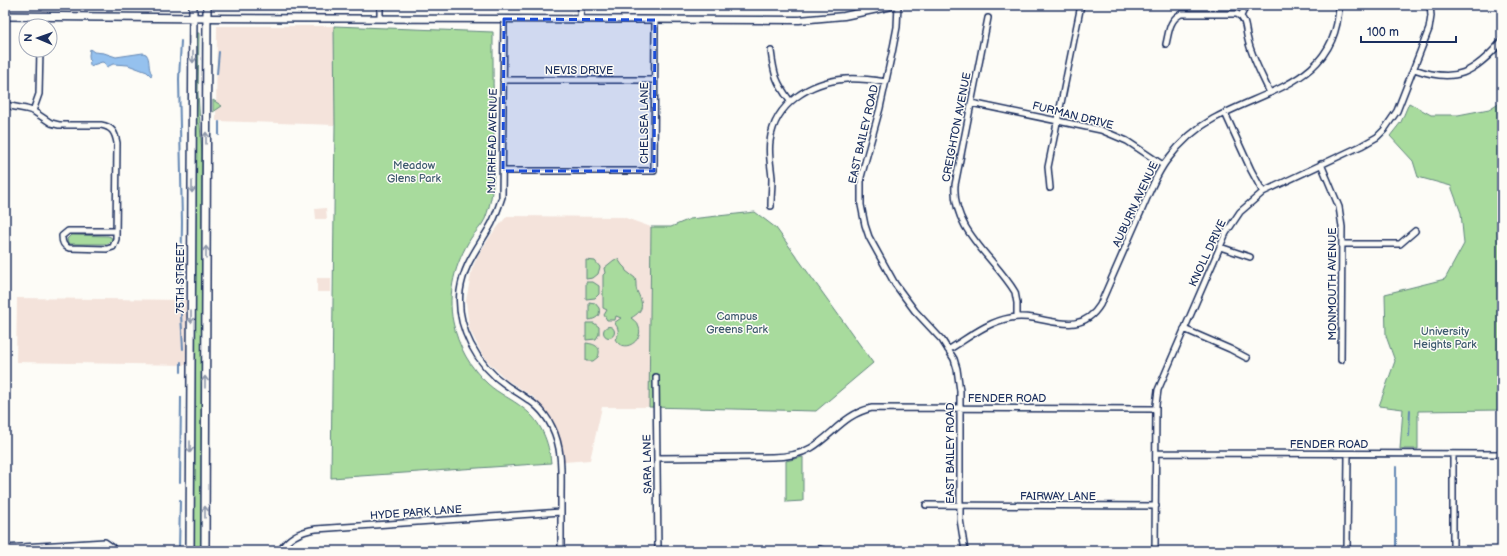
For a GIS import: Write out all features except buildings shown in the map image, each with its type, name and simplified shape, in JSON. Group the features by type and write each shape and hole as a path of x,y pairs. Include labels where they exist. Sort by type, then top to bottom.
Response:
{"main road":[{"name":"75TH STREET","path":"190,551 193,5"},
{"path":"205,551 207,5"},
{"path":"5,16 206,18"}],"street":[{"path":"380,5 380,18"},
{"path":"580,5 580,20"},
{"path":"206,18 580,20 817,19 844,16 898,5"},
{"name":"EAST BAILEY ROAD","path":"898,5 897,27 886,82 861,177 861,205 869,237 895,284 915,311 942,340 954,359 960,383 960,506 961,528 965,551"},
{"path":"1050,188 1048,167 1081,5"},
{"name":"AUBURN AVENUE","path":"948,350 992,323 1004,319 1017,317 1071,324 1079,322 1093,314 1100,305 1154,182 1163,165 1180,145 1207,123 1298,79 1314,66 1322,58 1335,33 1339,5"},
{"name":"KNOLL DRIVE","path":"1155,551 1156,409 1158,390 1220,246 1236,218 1250,202 1263,192 1367,143 1384,130 1397,111 1429,29 1431,16 1430,5"},
{"path":"1241,16 1245,8"},
{"path":"1166,44 1171,23 1174,18 1181,14 1233,14 1241,16 1244,21 1249,44 1270,93"},
{"name":"CREIGHTON AVENUE","path":"988,18 955,185 956,205 962,222 1015,292 1017,317"},
{"name":"MUIRHEAD AVENUE","path":"504,19 502,197 488,230 471,256 463,274 460,293 460,309 464,330 483,363 501,381 533,402 552,427 556,436 560,456 561,551"},
{"name":"CHELSEA LANE","path":"503,171 654,171 654,20"},
{"path":"1414,69 1429,74 1442,76 1460,74 1479,65 1502,41"},
{"path":"771,51 775,77 780,88 790,101"},
{"path":"33,112 39,94 40,58"},
{"path":"771,206 772,180 770,142 775,122 790,101 805,90 834,81 855,79 886,82"},
{"name":"NEVIS DRIVE","path":"504,80 654,80"},
{"name":"FURMAN DRIVE","path":"971,103 1085,126 1115,136 1163,165"},
{"path":"5,105 18,107 33,112 51,123 101,125 108,126 113,130 117,143 116,243 113,248 69,248 66,247 63,242 63,234 68,231 116,231"},
{"path":"1225,113 1251,170 1263,192"},
{"name":"MONMOUTH AVENUE","path":"1321,164 1339,207 1342,222 1341,360"},
{"path":"1343,244 1400,244 1415,231"},
{"path":"1220,246 1250,257"},
{"path":"1184,329 1247,358"},
{"name":"SARA LANE","path":"656,376 658,551"},
{"name":"FENDER ROAD","path":"657,458 785,456 811,448 846,419 866,409 1156,409"},
{"name":"FENDER ROAD","path":"1156,453 1502,454"},
{"path":"1347,551 1348,454"},
{"path":"1453,454 1453,551"},
{"name":"FAIRWAY LANE","path":"926,505 1156,506"},
{"name":"HYDE PARK LANE","path":"280,551 293,537 316,529 561,512"},
{"path":"5,548 105,542 112,547 114,551"},
{"path":"811,551 820,549 824,551"}],"highlighted area":[{"path":"504,19 655,20 654,171 503,171"}],"shaded area":[{"path":"217,26 334,26 335,125 216,121"},
{"path":"326,208 327,219 316,219 315,209"},
{"path":"507,216 623,217 651,227 649,407 602,407 590,460 564,462 560,439 551,418 535,398 507,380 491,365 482,354 469,328 466,301 472,269 478,255 492,234"},
{"path":"317,278 331,278 331,292 317,292"},
{"path":"17,298 186,300 187,365 16,362"}],"green space":[{"name":"Meadow Glens Park","path":"334,26 493,32 494,178 492,195 485,219 465,248 457,268 452,289 451,311 458,340 470,364 488,384 519,405 535,419 546,440 551,463 331,478 335,125"},
{"path":"197,33 199,33 198,94 202,154 201,551 194,551"},
{"path":"213,100 222,106 213,112"},
{"name":"University Heights Park","path":"1502,101 1501,410 1418,411 1418,449 1400,449 1403,409 1379,406 1395,361 1386,336 1385,294 1445,279 1464,244 1461,213 1451,186 1418,177 1413,161 1390,136 1401,122 1409,103 1431,115 1458,115 1489,109"},
{"name":"Campus Greens Park","path":"755,212 776,228 873,363 816,411 649,407 651,227 671,227 690,219"},
{"path":"71,235 108,236 111,237 112,241 107,244 70,244 68,243 67,239"},
{"path":"618,259 626,271 635,278 636,289 642,306 639,312 631,318 640,330 639,336 631,345 625,346 620,344 615,339 618,335 618,331 614,323 621,318 616,316 615,320 607,320 604,315 607,310 603,308 604,268 614,260"},
{"path":"586,260 595,261 600,267 598,274 593,278 586,279"},
{"path":"586,282 593,282 599,286 599,294 595,298 586,299"},
{"path":"589,302 595,303 599,308 599,313 597,317 589,320"},
{"path":"586,323 594,323 599,327 599,334 596,339 586,340"},
{"path":"607,327 611,327 613,328 613,336 607,337 604,334 604,330"},
{"path":"586,343 595,345 598,348 598,357 593,361 586,361"},
{"path":"803,457 803,501 786,502 786,461"}],"water":[{"path":"90,49 94,52 104,53 116,57 143,53 146,54 152,74 151,76 147,72 128,65 113,64 107,67 105,63 102,62 90,66"}],"waterway":[{"path":"181,41 179,79 182,222 181,301"},
{"path":"217,74 219,52"},
{"path":"219,122 219,135"},
{"path":"181,314 183,349"},
{"path":"181,362 181,372"},
{"path":"180,482 181,397"},
{"path":"1409,436 1410,410"},
{"path":"1396,467 1396,551"},
{"path":"179,551 180,500"}]}
